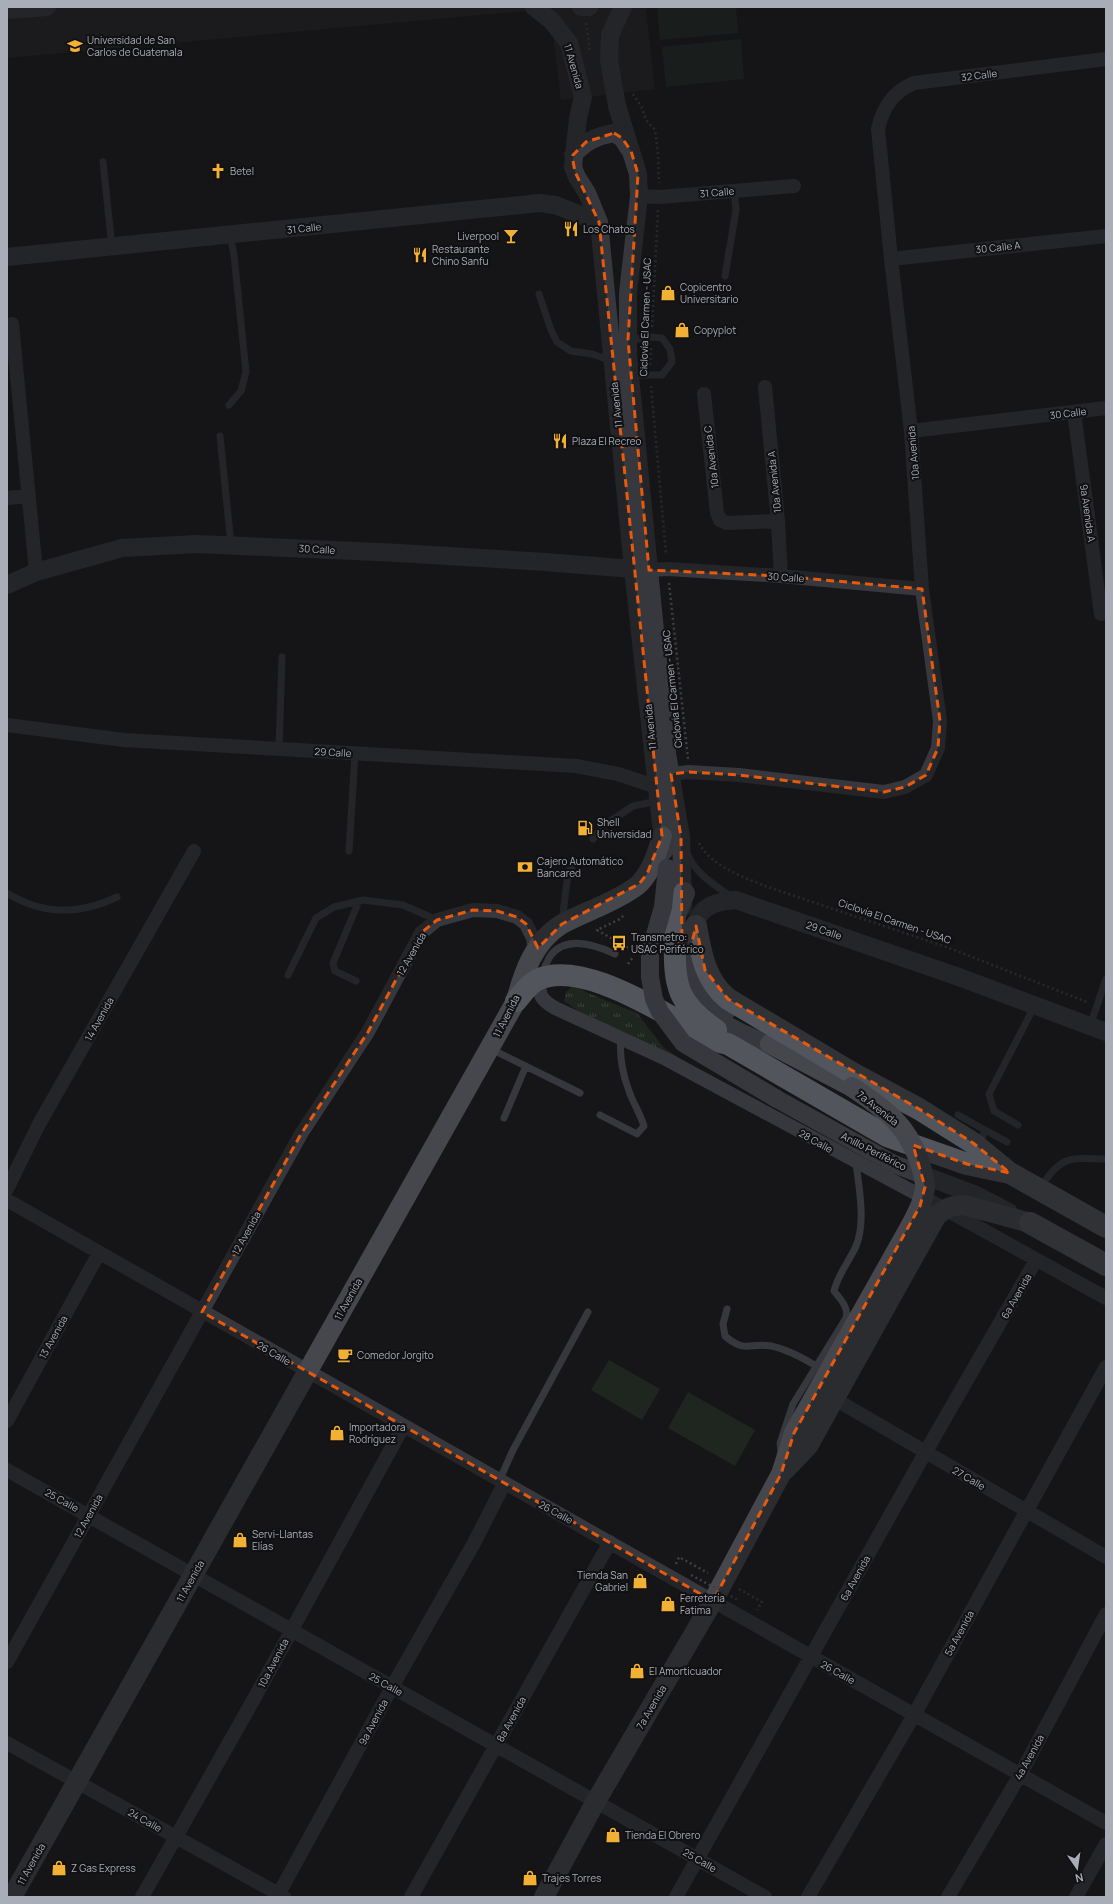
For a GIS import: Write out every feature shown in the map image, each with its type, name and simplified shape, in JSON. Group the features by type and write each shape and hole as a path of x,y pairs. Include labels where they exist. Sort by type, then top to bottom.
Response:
{"main road":[{"name":"11 Avenida","path":"12,1897 516,1001 524,970 535,952 546,938 562,924 639,884 680,838"},
{"path":"684,893 675,914 674,927 674,962 678,987 686,1004 693,1012 722,1033 728,1044"},
{"path":"696,926 705,970 720,992 728,999 854,1074 920,1109 982,1139 1010,1173"},
{"name":"Anillo Periférico","path":"538,979 563,975 585,978 620,992 679,1021 713,1041 728,1044 887,1136 967,1164 1010,1173 1106,1227"},
{"path":"516,1001 526,988 538,979"},
{"name":"7a Avenida","path":"544,1897 596,1801 713,1601 731,1585 783,1468 794,1433 911,1225 920,1206 925,1187 922,1170 912,1142 899,1124 878,1105 852,1087 770,1044"},
{"path":"945,1209 955,1205 964,1205 1030,1223"},
{"name":"7a Avenida","path":"783,1468 808,1446 833,1398 931,1224 945,1209"},
{"name":"Anillo Periférico","path":"1030,1223 1106,1265"}],"street":[{"path":"7,10 47,7"},
{"name":"11 Avenida","path":"534,7 551,20 569,43 576,65 583,97 578,118 577,141 573,155 575,172 587,193 598,222 612,361 680,838 684,893"},
{"path":"581,7 588,7"},
{"name":"11 Avenida","path":"623,7 610,35 609,60 614,94 638,174 639,196 628,294 628,340 641,570 658,794 680,838"},
{"name":"32 Calle","path":"878,129 882,113 891,100 906,87 914,83 1106,59"},
{"name":"10a Avenida","path":"689,772 739,775 884,792 905,787 926,775 938,748 940,721 922,589 911,431 878,129"},
{"path":"573,155 586,142 596,137 614,133 622,138 631,151"},
{"name":"31 Calle","path":"639,196 659,198 794,186"},
{"name":"31 Calle","path":"7,257 540,203 555,205 598,222"},
{"name":"30 Calle A","path":"891,259 1106,236"},
{"path":"12,324 36,572"},
{"name":"10a Avenida A","path":"765,387 778,521 781,576"},
{"name":"10a Avenida C","path":"704,394 717,513 720,520 727,523 778,521"},
{"name":"30 Calle","path":"911,431 1106,408"},
{"name":"9a Avenida A","path":"1074,412 1101,614"},
{"path":"7,498 29,496"},
{"name":"30 Calle","path":"7,585 36,572 122,548 197,544 545,562 641,570 668,569 781,576 922,589"},
{"name":"29 Calle","path":"7,725 124,740 576,766 618,774 658,794"},
{"path":"670,774 689,772"},
{"name":"Anillo Periférico","path":"680,838 667,868 663,907 650,952 650,977 654,999 660,1012 683,1043 776,1099 894,1164 976,1195 1030,1223"},
{"name":"14 Avenida","path":"7,1189 39,1124 194,851"},
{"name":"7a Avenida","path":"684,893 683,957 692,992 705,1009 716,1018 749,1037 770,1044"},
{"path":"736,900 711,905 703,910 696,926 692,945 695,977 701,990 714,1003 770,1044"},
{"name":"29 Calle","path":"736,900 1035,1005 1098,1029"},
{"name":"12 Avenida","path":"7,1662 301,1134 368,1032 421,933 437,920 473,910 497,911 517,917 526,924 533,938 535,952"},
{"name":"28 Calle","path":"538,979 540,996 546,1003 666,1059 856,1163 945,1209 1106,1298"},
{"name":"26 Calle","path":"7,1200 501,1483 610,1542 1106,1823"},
{"name":"13 Avenida","path":"7,1421 99,1253"},
{"name":"6a Avenida","path":"676,1897 1036,1260"},
{"name":"5a Avenida","path":"808,1897 914,1715 1106,1367"},
{"name":"27 Calle","path":"833,1398 1106,1557"},
{"name":"10a Avenida","path":"142,1897 403,1427"},
{"name":"25 Calle","path":"7,1470 765,1897"},
{"name":"9a Avenida","path":"280,1896 392,1687 474,1543 501,1483"},
{"name":"8a Avenida","path":"411,1897 610,1542"},
{"name":"4a Avenida","path":"948,1897 1020,1775 1106,1614"},
{"name":"24 Calle","path":"7,1743 280,1896"},
{"path":"1076,1897 1106,1844"}],"lane":[{"path":"103,162 112,247"},
{"path":"725,276 736,210 734,191"},
{"path":"229,404 241,391 246,372 234,255 230,235"},
{"path":"539,294 551,330 557,342 571,351 592,354 612,361"},
{"path":"628,340 651,337 662,338 670,349 672,362 662,375 630,375"},
{"path":"220,436 231,546"},
{"path":"279,749 282,657"},
{"path":"349,851 355,754"},
{"path":"593,839 603,826 633,806 658,794"},
{"path":"680,838 694,867 703,877 736,900"},
{"path":"562,924 568,873 575,862"},
{"path":"7,893 37,907 64,911 91,908 117,897"},
{"path":"288,975 316,918 334,907 364,900 403,905 437,920"},
{"path":"356,980 335,971 333,963 359,901"},
{"path":"538,979 551,955 561,947 587,943 615,954"},
{"path":"1098,1029 1098,1006 1106,979"},
{"path":"1018,1125 994,1111 989,1094 1035,1005"},
{"path":"600,1115 637,1134 644,1126 640,1112 629,1092 620,1052 621,1039"},
{"path":"489,1048 580,1093"},
{"path":"504,1118 526,1066"},
{"path":"958,1115 982,1139 1007,1142"},
{"path":"1039,1189 1052,1169 1059,1164 1072,1159 1106,1158"},
{"path":"783,1468 780,1443 793,1404 846,1318 848,1312 847,1308 834,1291 837,1279 856,1245 859,1234 861,1200 856,1163"},
{"path":"727,1309 723,1324 725,1336 734,1344 748,1347 771,1346 816,1366"},
{"path":"501,1483 513,1450 588,1312"}],"path":[{"name":"Ciclovía El Carmen - USAC","path":"632,90 642,108 646,120 655,130 658,154 659,198 650,374 689,772"},
{"name":"Ciclovía El Carmen - USAC","path":"680,838 719,864 746,879 949,948 1098,1006"},
{"path":"628,891 631,901 629,910 620,919 597,930 636,953 628,964"},
{"path":"679,1557 762,1602 756,1611 750,1607"},
{"path":"691,1575 744,1604"}],"highlighted area":[{"path":"614,133 622,138 631,151 638,174 628,340 649,570 781,576 922,589 940,721 938,748 926,775 905,787 884,792 739,775 689,772 671,774 681,837 682,949 690,950 696,926 705,970 728,999 919,1109 973,1143 1010,1173 967,1164 913,1145 925,1187 920,1206 794,1433 781,1474 713,1601 202,1312 301,1134 368,1032 421,933 437,920 473,910 497,911 517,917 526,924 538,948 562,924 639,884 647,874 662,836 599,222 575,172 573,161 573,155 586,142"}],"shaded area":[{"name":"Universidad de San Carlos de Guatemala","path":"7,7 649,7 646,10 655,89 561,100 553,34 525,11 7,58"}],"green space":[{"path":"657,7 736,7 738,33 660,40"},
{"path":"741,39 744,79 666,87 662,47"},
{"path":"574,985 588,993 637,1013 664,1048 682,1060 587,1017 564,1001 566,992"},
{"path":"609,1360 660,1389 642,1420 591,1390"},
{"path":"688,1392 755,1430 735,1466 668,1428"}],"place":[{"name":"Universidad de San Carlos de Guatemala","path":"75,46"},
{"name":"Betel","path":"218,171"},
{"name":"Los Chatos","path":"571,229"},
{"name":"Liverpool","path":"511,236"},
{"name":"Restaurante Chino Sanfu","path":"420,255"},
{"name":"Copicentro Universitario","path":"668,293"},
{"name":"Copyplot","path":"682,330"},
{"name":"Plaza El Recreo","path":"560,441"},
{"name":"Shell Universidad","path":"585,828"},
{"name":"Cajero Automático Bancared","path":"525,867"},
{"name":"Transmetro: USAC Periférico","path":"619,943"},
{"name":"Comedor Jorgito","path":"345,1355"},
{"name":"Importadora Rodríguez","path":"337,1433"},
{"name":"Servi-Llantas Elías","path":"240,1540"},
{"name":"Tienda San Gabriel","path":"640,1581"},
{"name":"Ferretería Fatima","path":"668,1604"},
{"name":"El Amorticuador","path":"637,1671"},
{"name":"Tienda El Obrero","path":"613,1835"},
{"name":"Z Gas Express","path":"59,1868"},
{"name":"Trajes Torres","path":"530,1878"}]}
